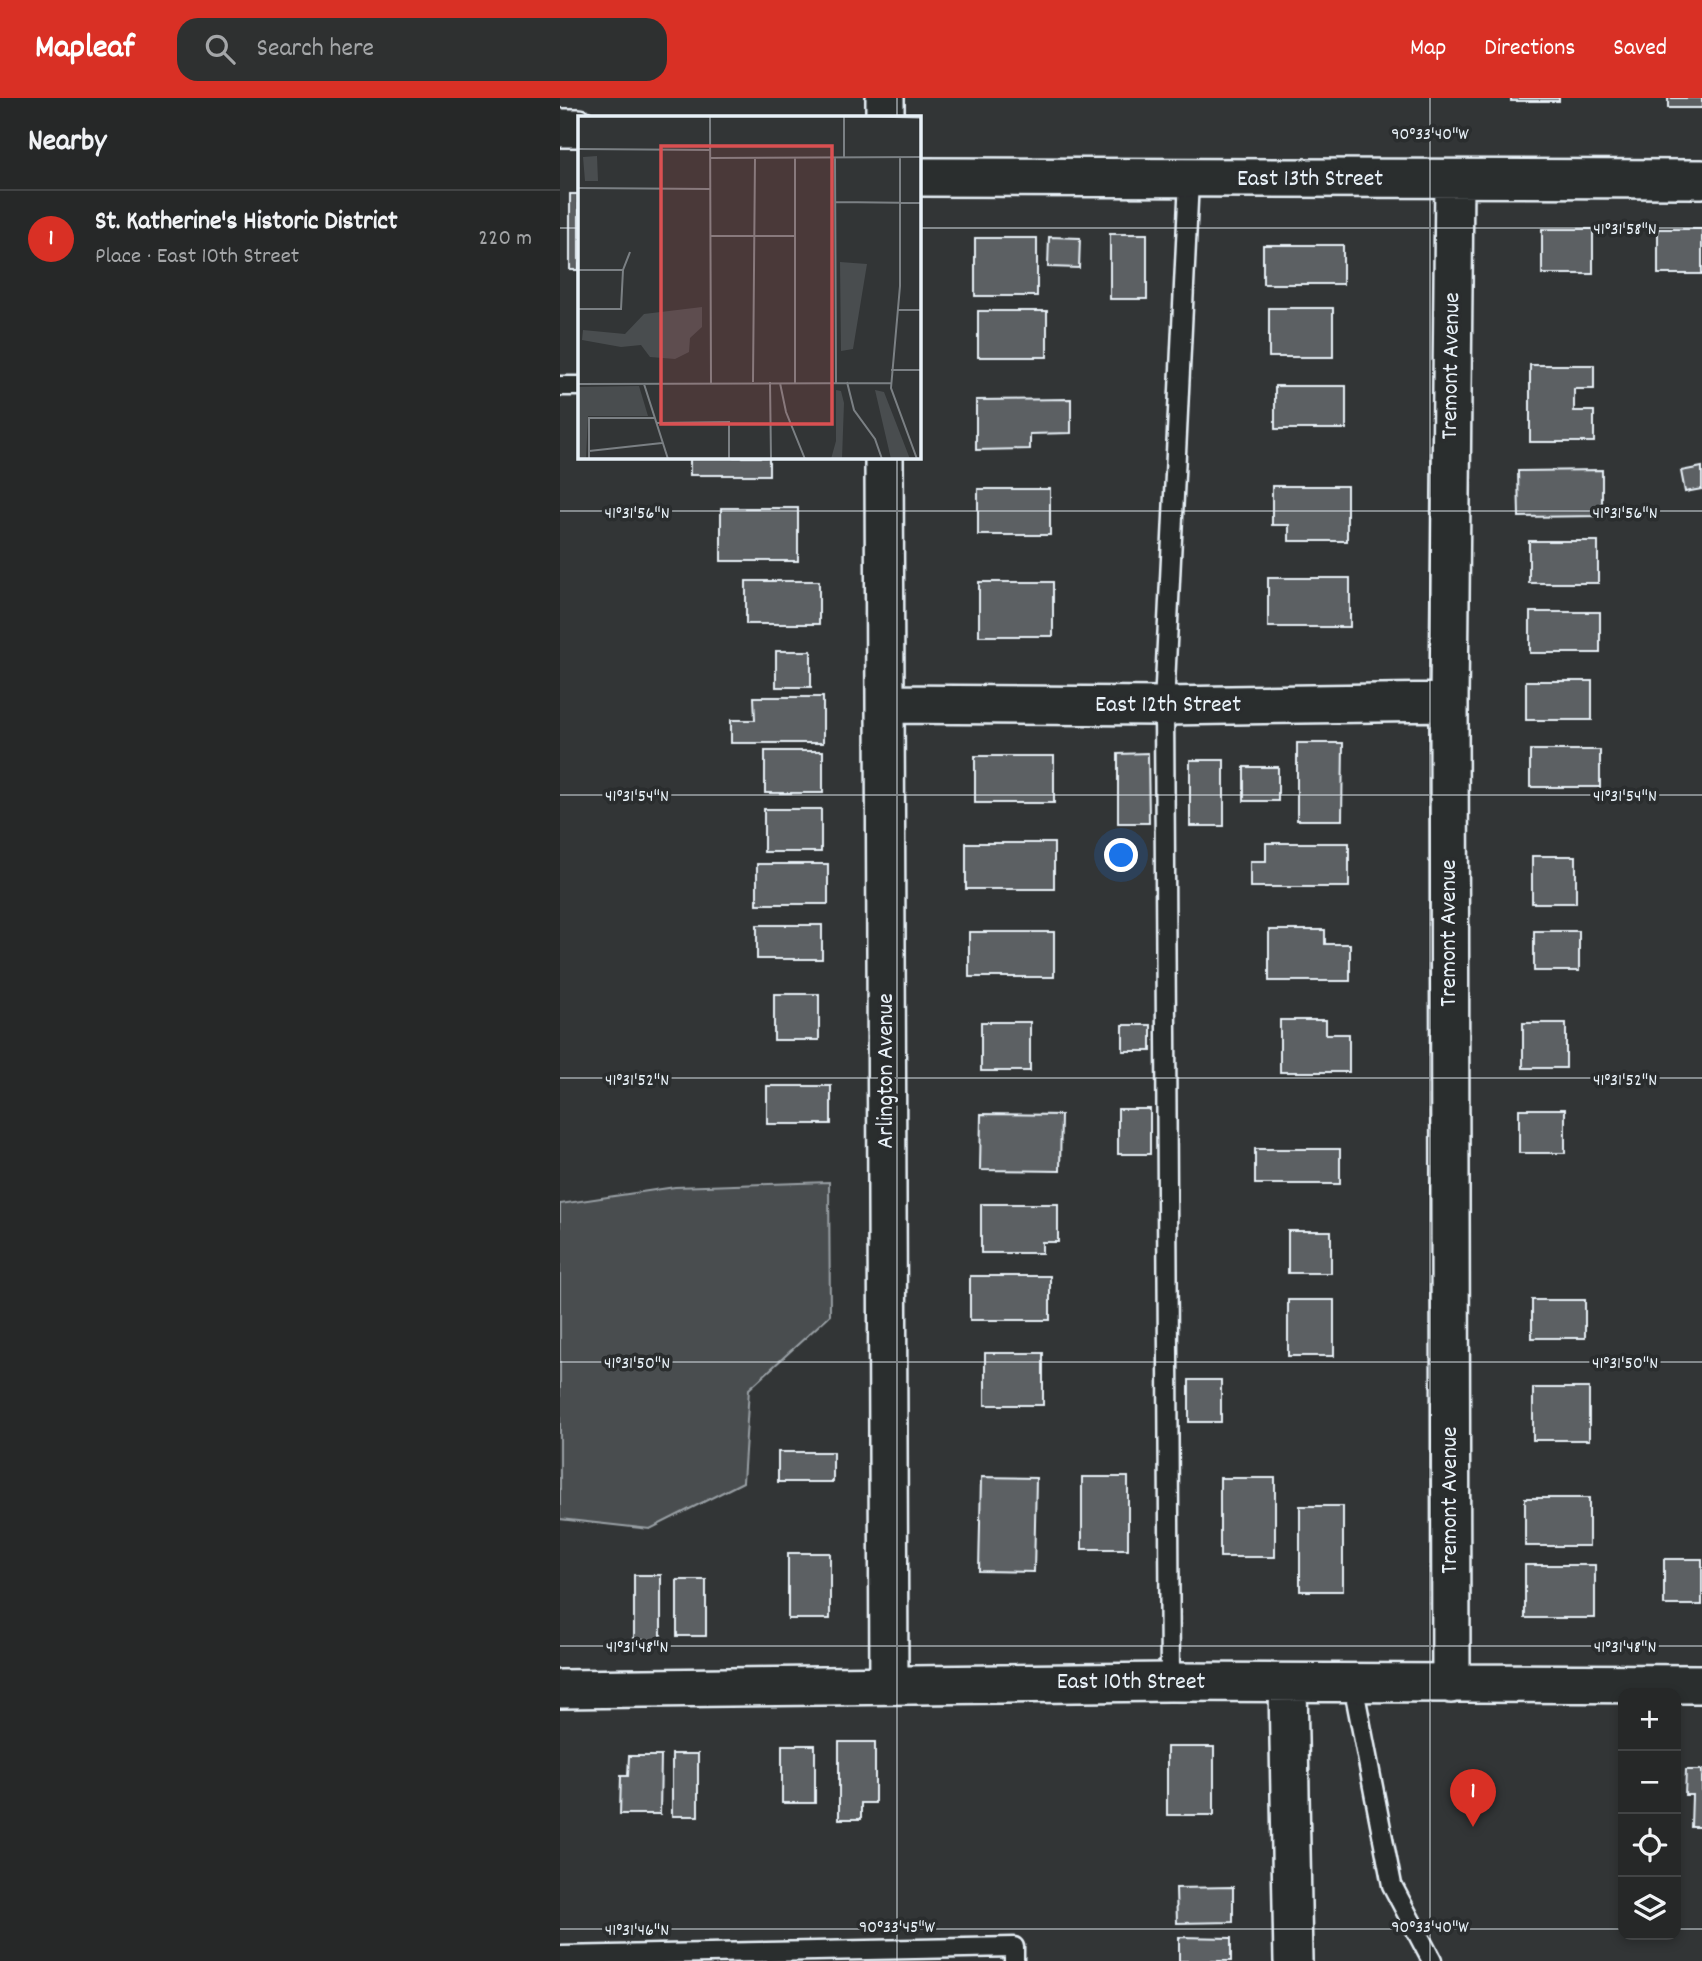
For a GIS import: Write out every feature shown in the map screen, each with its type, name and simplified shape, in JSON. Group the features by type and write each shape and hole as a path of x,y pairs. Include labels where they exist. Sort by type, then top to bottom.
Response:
{"street":[{"path":"885,98 885,116"},
{"path":"560,128 578,128"},
{"name":"East 13th Street","path":"920,177 1454,181 1702,179"},
{"name":"Tremont Avenue","path":"1451,1684 1449,702 1454,181"},
{"name":"Arlington Avenue","path":"884,458 889,1685"},
{"name":"East 12th Street","path":"886,704 1164,706 1449,702"},
{"name":"East 10th Street","path":"560,1689 1170,1682 1702,1684"},
{"path":"1288,1684 1293,1961"}],"lane":[{"path":"1170,1682 1164,706 1189,180"},
{"path":"560,386 578,386"},
{"path":"1353,1684 1392,1885 1432,1961"},
{"path":"560,1956 1014,1947 1014,1961"}],"shaded area":[{"path":"829,1182 830,1315 749,1389 743,1482 650,1529 560,1519 560,1204 675,1187"}],"building":[{"path":"1511,98 1559,98 1559,101 1511,101"},
{"path":"1668,98 1702,98 1702,108 1668,108"},
{"path":"570,194 578,194 578,270 570,270"},
{"path":"1542,229 1593,229 1593,274 1542,274"},
{"path":"1658,229 1702,229 1702,274 1658,274"},
{"path":"1110,234 1147,234 1147,299 1110,299"},
{"path":"1049,237 1080,238 1079,268 1048,267"},
{"path":"975,238 1037,238 1037,296 975,296"},
{"path":"1263,245 1343,245 1343,284 1263,284"},
{"path":"1269,308 1333,308 1333,357 1269,357"},
{"path":"978,311 1047,311 1047,357 978,357"},
{"path":"1530,365 1594,365 1594,389 1574,389 1574,411 1594,411 1594,442 1530,442"},
{"path":"1275,386 1346,386 1346,429 1275,429"},
{"path":"1071,399 1071,433 1030,434 1030,449 976,450 976,400"},
{"path":"690,458 769,458 769,475 690,475"},
{"path":"1702,467 1702,489 1685,492 1681,471"},
{"path":"1602,470 1602,516 1519,517 1518,471"},
{"path":"1272,486 1347,486 1347,541 1289,541 1289,525 1272,525"},
{"path":"978,489 1050,489 1050,535 978,535"},
{"path":"721,508 798,508 798,561 721,561"},
{"path":"1529,541 1598,541 1598,583 1529,583"},
{"path":"1268,578 1350,578 1350,627 1268,627"},
{"path":"746,581 819,581 819,624 746,624"},
{"path":"979,582 1053,582 1053,636 979,636"},
{"path":"1530,612 1600,612 1600,653 1530,653"},
{"path":"776,651 811,651 811,687 776,687"},
{"path":"1526,681 1592,681 1592,720 1526,720"},
{"path":"754,697 823,697 823,743 731,743 731,720 755,720"},
{"path":"1297,743 1343,743 1342,820 1297,820"},
{"path":"1530,750 1600,750 1600,787 1530,787"},
{"path":"765,751 823,751 823,793 765,793"},
{"path":"1148,753 1149,823 1118,823 1118,754"},
{"path":"975,756 1054,756 1054,803 975,803"},
{"path":"1190,760 1224,760 1224,826 1190,826"},
{"path":"1244,767 1278,767 1278,801 1244,801"},
{"path":"764,809 821,809 821,852 764,852"},
{"path":"966,843 1054,843 1054,889 966,889"},
{"path":"1266,843 1349,843 1349,887 1250,887 1250,861 1266,861"},
{"path":"1532,856 1576,856 1576,903 1532,903"},
{"path":"757,864 828,864 828,904 757,904"},
{"path":"757,925 822,925 822,959 757,959"},
{"path":"1269,930 1325,930 1325,944 1350,944 1350,981 1269,981"},
{"path":"1534,931 1579,931 1579,971 1534,971"},
{"path":"969,932 1054,932 1054,977 969,977"},
{"path":"774,994 819,994 819,1040 774,1040"},
{"path":"1280,1020 1326,1020 1326,1034 1349,1034 1349,1072 1280,1072"},
{"path":"981,1022 1030,1022 1030,1071 981,1071"},
{"path":"1523,1023 1566,1023 1566,1068 1523,1068"},
{"path":"1123,1025 1151,1025 1151,1051 1123,1051"},
{"path":"767,1086 831,1086 831,1124 767,1124"},
{"path":"1118,1109 1150,1109 1150,1154 1118,1154"},
{"path":"1519,1109 1565,1109 1565,1153 1519,1153"},
{"path":"981,1114 1061,1115 1060,1171 980,1170"},
{"path":"1255,1149 1340,1149 1340,1184 1255,1184"},
{"path":"981,1204 1058,1204 1058,1242 1042,1242 1042,1253 981,1253"},
{"path":"1288,1231 1331,1231 1331,1273 1288,1273"},
{"path":"970,1276 1050,1276 1050,1320 970,1320"},
{"path":"1288,1300 1334,1300 1334,1356 1288,1356"},
{"path":"1532,1300 1585,1300 1585,1338 1532,1338"},
{"path":"985,1353 1043,1353 1043,1405 985,1405"},
{"path":"1189,1380 1221,1380 1221,1422 1189,1422"},
{"path":"1533,1388 1589,1388 1589,1440 1533,1440"},
{"path":"778,1452 833,1452 833,1482 778,1482"},
{"path":"981,1477 1036,1478 1034,1572 979,1571"},
{"path":"1082,1477 1128,1477 1128,1549 1082,1549"},
{"path":"1220,1478 1275,1478 1275,1557 1220,1557"},
{"path":"1525,1498 1589,1498 1589,1546 1525,1546"},
{"path":"1300,1506 1343,1506 1343,1591 1300,1591"},
{"path":"788,1553 830,1553 830,1619 788,1619"},
{"path":"1664,1559 1702,1559 1702,1605 1664,1605"},
{"path":"1525,1565 1595,1565 1595,1618 1525,1618"},
{"path":"634,1575 661,1575 661,1640 634,1640"},
{"path":"677,1580 706,1580 706,1636 677,1636"},
{"path":"839,1742 875,1742 875,1803 861,1803 861,1819 839,1819"},
{"path":"782,1745 815,1745 815,1803 782,1803"},
{"path":"1167,1747 1214,1747 1214,1815 1167,1815"},
{"path":"672,1754 698,1754 698,1816 672,1816"},
{"path":"629,1756 661,1756 660,1814 620,1814 621,1776 628,1776"},
{"path":"1686,1770 1702,1770 1702,1827 1691,1827 1692,1795 1685,1795"},
{"path":"1233,1887 1233,1922 1177,1923 1176,1888"},
{"path":"1179,1937 1231,1938 1231,1961 1179,1961"}],"place":[{"name":"St. Katherine's Historic District","path":"1473,1827"}]}
